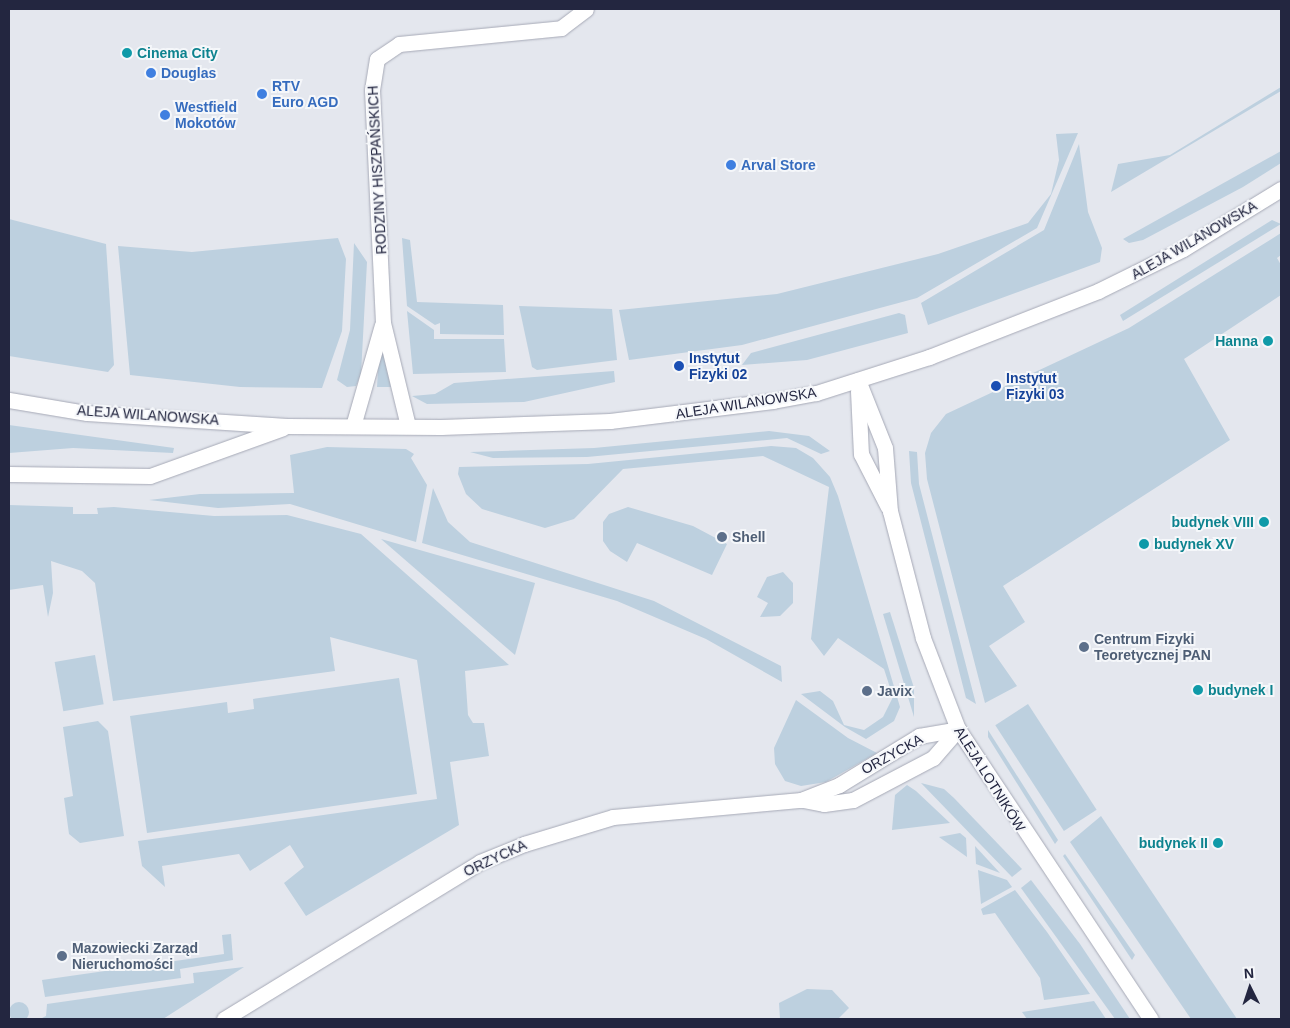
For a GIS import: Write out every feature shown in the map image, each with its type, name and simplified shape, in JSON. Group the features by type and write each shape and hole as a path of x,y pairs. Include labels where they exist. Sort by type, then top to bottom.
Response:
{"street":[{"name":"RODZINY HISZPAŃSKICH","path":"408,426 382,323 372,90 377,59 398,44 561,28 586,9"},
{"name":"ALEJA WILANOWSKA","path":"9,400 87,413 287,426 527,426 678,415 782,400 858,380 946,351 1098,291 1183,250 1281,189"},
{"name":"RODZINY HISZPAŃSKICH","path":"353,426 382,323"},
{"name":"ALEJA LOTNIKÓW","path":"858,380 861,454 890,511"},
{"name":"ALEJA LOTNIKÓW","path":"858,380 888,461 890,511 923,638 958,729 1151,1019"},
{"name":"ALEJA WILANOWSKA","path":"9,474 155,475 287,426"},
{"name":"ORZYCKA","path":"801,800 839,785 919,736 958,729"},
{"name":"ORZYCKA","path":"224,1019 480,862 524,844 613,817 801,800 824,804 862,796 933,758 958,729"}],"shaded area":[{"path":"1281,87 1281,91 1111,192 1118,164 1170,155"},
{"path":"1078,133 1037,228 917,298 742,345 629,360 619,310 777,294 938,254 1028,223 1051,194 1059,160 1056,134"},
{"path":"1079,144 1088,212 1102,248 1100,262 928,325 921,303 1044,230"},
{"path":"1281,151 1281,163 1243,187 1143,240 1129,243 1123,239"},
{"path":"9,219 106,244 114,365 108,372 9,356"},
{"path":"1272,220 1281,224 1123,321 1120,315"},
{"path":"1281,233 1281,255 1277,258 1281,265 1281,295 1184,359 1230,440 1003,586 1025,622 989,646 1017,686 985,703 927,479 925,453 931,433 946,414 1129,328"},
{"path":"338,238 346,259 342,331 322,388 240,387 130,375 118,246 192,252"},
{"path":"402,238 410,240 417,302 503,305 504,335 440,334 440,323 435,325 407,306"},
{"path":"354,243 367,262 361,374 356,386 347,387 337,380 350,330"},
{"path":"519,306 612,309 617,360 537,370 532,367"},
{"path":"407,311 434,330 434,339 504,339 506,372 413,374"},
{"path":"899,313 905,315 908,333 807,360 742,365 751,353"},
{"path":"380,340 391,387 377,387"},
{"path":"614,371 615,382 524,402 427,404 412,396 435,394 454,383"},
{"path":"9,425 174,448 173,453 73,448 9,453"},
{"path":"769,431 809,436 830,451 821,454 787,438 587,457 493,458 470,452 594,448"},
{"path":"771,446 796,448 813,458 830,477 838,496 900,707 894,721 866,739 845,727 801,694 820,691 833,701 844,725 864,730 883,717 893,697 884,669 838,638 824,656 811,639 829,487 763,456 623,469 574,519 545,528 482,509 466,494 458,474 459,467 588,464"},
{"path":"327,447 406,449 414,454 411,458 427,485 416,542 290,504 218,508 149,500 200,494 294,493 290,455"},
{"path":"909,451 917,452 919,484 976,704 966,698 911,483"},
{"path":"433,488 448,522 470,542 654,601 781,666 782,682 706,639 617,601 422,543"},
{"path":"9,505 73,507 73,514 98,514 97,508 114,507 214,516 287,515 361,534 509,665 465,671 468,715 473,723 484,723 489,756 450,762 459,825 306,916 284,883 304,867 290,845 250,871 239,854 162,866 165,887 142,866 138,841 437,799 417,660 330,637 335,671 113,701 95,583 82,571 51,561 53,593 48,617 43,585 9,590"},
{"path":"628,507 693,526 727,544 712,575 637,543 627,562 610,551 603,541 603,522 609,514"},
{"path":"381,539 535,583 515,655"},
{"path":"783,572 793,583 793,603 780,616 760,617 768,603 757,597 767,577"},
{"path":"890,612 914,688 914,717 883,614"},
{"path":"95,655 104,704 63,711 55,662"},
{"path":"399,678 417,794 147,833 130,716 227,702 228,713 254,709 253,699"},
{"path":"796,700 848,738 877,753 826,782 801,786 785,781 775,764 774,748"},
{"path":"1028,704 1097,810 1064,831 995,725"},
{"path":"98,721 108,731 124,836 80,843 69,834 64,798 73,796 63,727"},
{"path":"988,730 1058,840 1055,844 988,737"},
{"path":"921,783 944,789 1022,869 1012,877"},
{"path":"907,785 950,823 892,830 895,795"},
{"path":"1101,816 1237,1019 1191,1019 1070,842"},
{"path":"960,833 966,838 967,857 939,837"},
{"path":"975,846 1000,873 976,864"},
{"path":"1065,854 1135,955 1132,960 1063,856"},
{"path":"978,870 1007,880 1012,887 981,904"},
{"path":"1031,880 1080,944 1130,1019 1115,1019 1021,888"},
{"path":"1015,890 1090,994 1044,1000 1040,978 995,913 983,915 981,909"},
{"path":"231,934 233,960 180,969 181,978 45,997 42,980 224,954 222,935"},
{"path":"244,967 163,1019 40,1019 46,1016 47,1004 194,983 193,973"},
{"path":"807,989 832,990 849,1008 838,1019 780,1019 779,1003"},
{"path":"1094,1001 1106,1019 1027,1019 1022,1012"},
{"path":"19,1002 26,1005 29,1012 26,1019 19,1022 12,1019 9,1012 12,1005"}],"place":[{"name":"Cinema City","path":"127,53"},
{"name":"Douglas","path":"151,73"},
{"name":"RTV Euro AGD","path":"262,94"},
{"name":"Westfield Mokotów","path":"165,115"},
{"name":"Arval Store","path":"731,165"},
{"name":"Hanna","path":"1268,341"},
{"name":"Instytut Fizyki 02","path":"679,366"},
{"name":"Instytut Fizyki 03","path":"996,386"},
{"name":"budynek VIII","path":"1264,522"},
{"name":"Shell","path":"722,537"},
{"name":"budynek XV","path":"1144,544"},
{"name":"Centrum Fizyki Teoretycznej PAN","path":"1084,647"},
{"name":"budynek I","path":"1198,690"},
{"name":"Javix","path":"867,691"},
{"name":"budynek II","path":"1218,843"},
{"name":"Mazowiecki Zarząd Nieruchomości","path":"62,956"}]}
